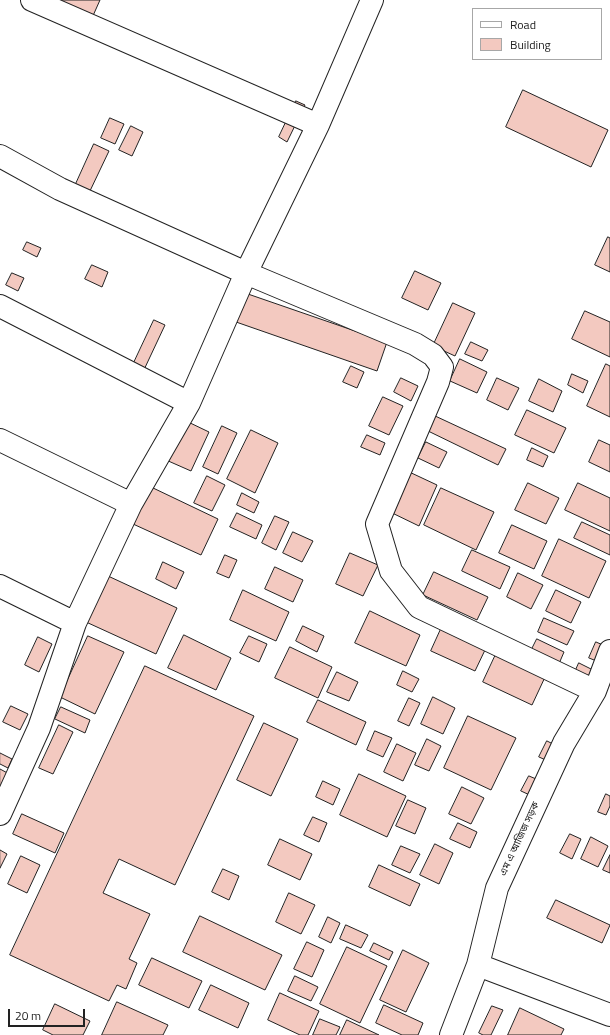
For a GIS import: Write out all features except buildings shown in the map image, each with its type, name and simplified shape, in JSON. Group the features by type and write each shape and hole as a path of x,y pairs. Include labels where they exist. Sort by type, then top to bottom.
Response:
{"street":[{"path":"32,0 318,125"},
{"path":"0,814 39,728 75,623 131,504 189,403 246,273 318,125 365,2"},
{"path":"0,156 60,189 246,273 366,322 415,344 433,355 442,367 438,382 377,524 391,571 419,607 595,691"},
{"path":"0,306 189,403"},
{"path":"0,440 131,504"},
{"path":"0,586 75,623"},
{"name":"এম এ আজিজ সড়ক","path":"451,1035 478,965 497,888 564,743 595,691 610,651"},
{"path":"478,965 610,1015"}]}
